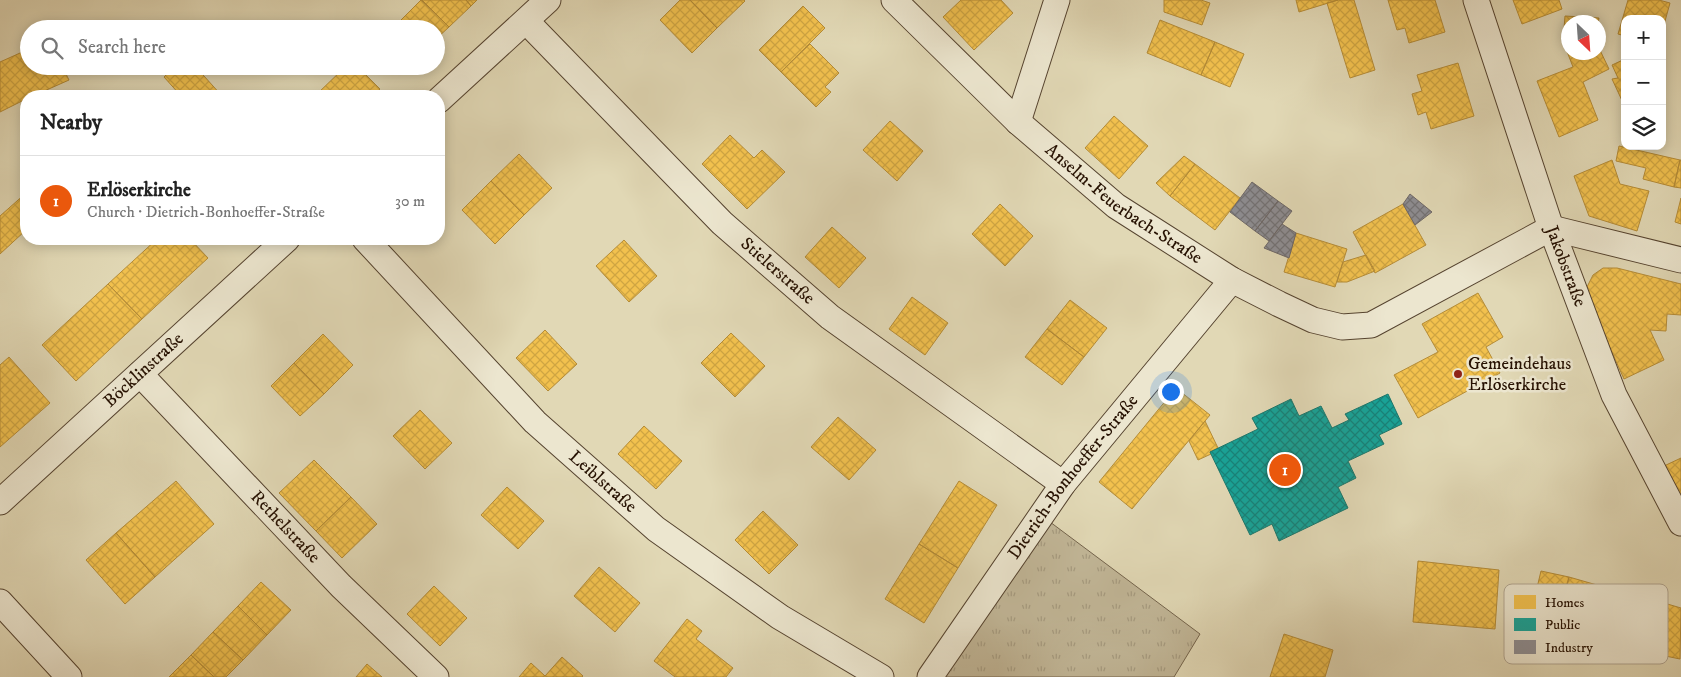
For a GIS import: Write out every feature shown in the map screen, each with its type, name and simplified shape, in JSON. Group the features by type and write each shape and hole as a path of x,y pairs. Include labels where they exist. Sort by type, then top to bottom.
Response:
{"street":[{"path":"445,95 548,0"},
{"name":"Anselm-Feuerbach-Straße","path":"894,0 1018,122 1116,206 1232,280"},
{"path":"1018,122 1057,0"},
{"name":"Jakobstraße","path":"1476,0 1551,228 1614,395 1681,523"},
{"name":"Stielerstraße","path":"526,21 722,223 830,317 1063,484"},
{"path":"1232,280 1313,320 1342,327 1370,324 1551,228 1681,260"},
{"name":"Böcklinstraße","path":"0,502 280,245"},
{"name":"Leiblstraße","path":"371,245 535,422 656,529 780,617 882,677"},
{"name":"Dietrich-Bonhoeffer-Straße","path":"930,677 1063,484 1232,280"},
{"name":"Rethelstraße","path":"140,374 341,586 436,677"},
{"path":"0,602 69,677"}],"green space":[{"path":"1038,513 1200,634 1174,677 943,677"}],"building: Homes":[{"path":"421,0 442,20 401,20"},
{"path":"422,0 466,0 471,6 449,27 445,20 442,20"},
{"path":"466,0 477,0 471,6"},
{"path":"680,0 690,0 717,28 692,53 660,20"},
{"path":"690,0 744,0 745,1 717,28"},
{"path":"961,0 1001,0 1013,13 974,50 943,17"},
{"path":"1164,0 1201,0 1210,3 1202,25 1164,12"},
{"path":"1296,0 1338,0 1299,12"},
{"path":"1338,0 1354,0 1375,70 1350,78 1327,3"},
{"path":"1388,0 1435,0 1445,32 1409,43 1405,28 1397,30"},
{"path":"1513,0 1559,0 1562,9 1522,24"},
{"path":"1628,0 1659,0 1670,3 1666,18 1666,15 1624,15"},
{"path":"803,6 825,28 781,72 759,50"},
{"path":"1160,20 1215,42 1201,75 1147,53"},
{"path":"1621,24 1621,35 1618,34"},
{"path":"1215,42 1244,54 1230,87 1201,75"},
{"path":"810,44 839,73 825,87 831,92 816,107 781,72"},
{"path":"20,53 20,75 66,75 69,80 46,90 20,90 20,102 0,112 0,62"},
{"path":"1570,60 1605,60 1609,69 1583,82 1598,120 1559,137 1537,81 1573,67"},
{"path":"1621,61 1621,98 1612,79 1618,78 1612,65"},
{"path":"1458,63 1474,116 1431,129 1426,112 1418,115 1412,94 1422,91 1417,75"},
{"path":"166,75 203,75 217,90 176,90 164,77"},
{"path":"337,75 366,75 380,89 379,90 321,90"},
{"path":"1114,116 1148,146 1119,179 1085,148"},
{"path":"890,121 923,151 897,181 863,150"},
{"path":"730,135 754,158 762,150 785,172 747,209 702,164"},
{"path":"1619,146 1621,146 1621,150 1636,150 1680,160 1674,187 1643,179 1646,168 1616,161"},
{"path":"519,154 552,188 524,215 491,181"},
{"path":"1184,156 1195,164 1170,196 1156,183"},
{"path":"1612,160 1620,184 1649,191 1637,231 1589,216 1574,176"},
{"path":"1681,160 1681,188 1674,187"},
{"path":"1195,164 1240,198 1215,230 1170,196"},
{"path":"491,181 524,215 495,244 462,210"},
{"path":"20,198 20,236 0,254 0,216"},
{"path":"1681,198 1681,224 1675,222"},
{"path":"1000,204 1033,236 1005,266 972,234"},
{"path":"1403,204 1426,245 1375,273 1353,232"},
{"path":"832,227 866,258 839,288 805,257"},
{"path":"1296,233 1347,249 1335,287 1284,272"},
{"path":"624,240 657,276 629,302 596,266"},
{"path":"150,245 196,245 208,258 142,319 108,284"},
{"path":"1366,255 1375,271 1347,282 1337,282 1343,262"},
{"path":"1603,268 1617,268 1681,284 1681,315 1667,314 1666,331 1650,330 1664,360 1624,379 1588,299 1587,287 1593,275"},
{"path":"108,284 142,319 76,381 42,345"},
{"path":"1478,293 1503,337 1486,347 1500,373 1418,418 1394,375 1438,352 1422,324"},
{"path":"912,297 948,323 925,355 889,329"},
{"path":"1070,300 1107,328 1084,357 1047,329"},
{"path":"1047,329 1084,357 1062,385 1025,357"},
{"path":"545,330 577,364 548,391 516,358"},
{"path":"731,333 765,366 735,397 701,363"},
{"path":"323,334 353,365 324,394 294,363"},
{"path":"9,357 50,403 0,447 0,365"},
{"path":"294,363 324,394 300,416 271,386"},
{"path":"1176,388 1210,415 1132,509 1099,482"},
{"path":"420,410 452,443 425,469 393,436"},
{"path":"838,417 876,450 849,480 811,447"},
{"path":"1205,421 1218,448 1210,452 1211,454 1198,460 1189,441"},
{"path":"644,426 682,461 656,489 618,454"},
{"path":"1681,458 1681,503 1664,466"},
{"path":"314,460 351,497 316,531 279,493"},
{"path":"176,481 214,524 155,577 116,533"},
{"path":"959,481 997,505 958,568 919,544"},
{"path":"507,487 544,521 518,549 481,515"},
{"path":"351,497 377,524 342,558 316,531"},
{"path":"763,511 798,545 769,574 735,540"},
{"path":"116,533 155,577 125,604 86,560"},
{"path":"919,544 958,568 924,623 885,599"},
{"path":"1418,561 1499,570 1495,629 1413,622"},
{"path":"599,567 640,603 615,632 574,596"},
{"path":"1541,571 1569,577 1567,584 1538,584"},
{"path":"1569,577 1594,584 1567,584"},
{"path":"261,582 291,610 267,635 238,606"},
{"path":"434,586 467,618 440,646 407,614"},
{"path":"1668,604 1681,608 1680,659 1668,657"},
{"path":"238,606 267,635 243,660 213,632"},
{"path":"687,619 702,631 696,639 733,668 726,677 675,677 654,661"},
{"path":"213,632 243,660 226,677 214,677 191,655"},
{"path":"1284,634 1333,650 1325,677 1270,677"},
{"path":"191,655 214,677 169,677"},
{"path":"562,657 583,676 519,677 531,663 545,676"},
{"path":"367,664 382,677 356,677"}],"building: Public":[{"path":"1388,394 1402,424 1379,435 1384,444 1348,461 1356,478 1338,487 1348,508 1279,541 1272,524 1250,535 1210,452 1258,429 1252,418 1291,399 1299,416 1321,406 1332,428 1349,420 1345,414"}],"building: Industry":[{"path":"1252,182 1278,201 1255,231 1230,212"},
{"path":"1410,194 1432,212 1415,225 1403,204"},
{"path":"1278,201 1292,211 1269,241 1255,231"},
{"path":"1282,224 1296,233 1289,258 1264,248"}],"place":[{"name":"Gemeindehaus Erlöserkirche","path":"1458,374"},
{"name":"Erlöserkirche","path":"1285,470"}]}
